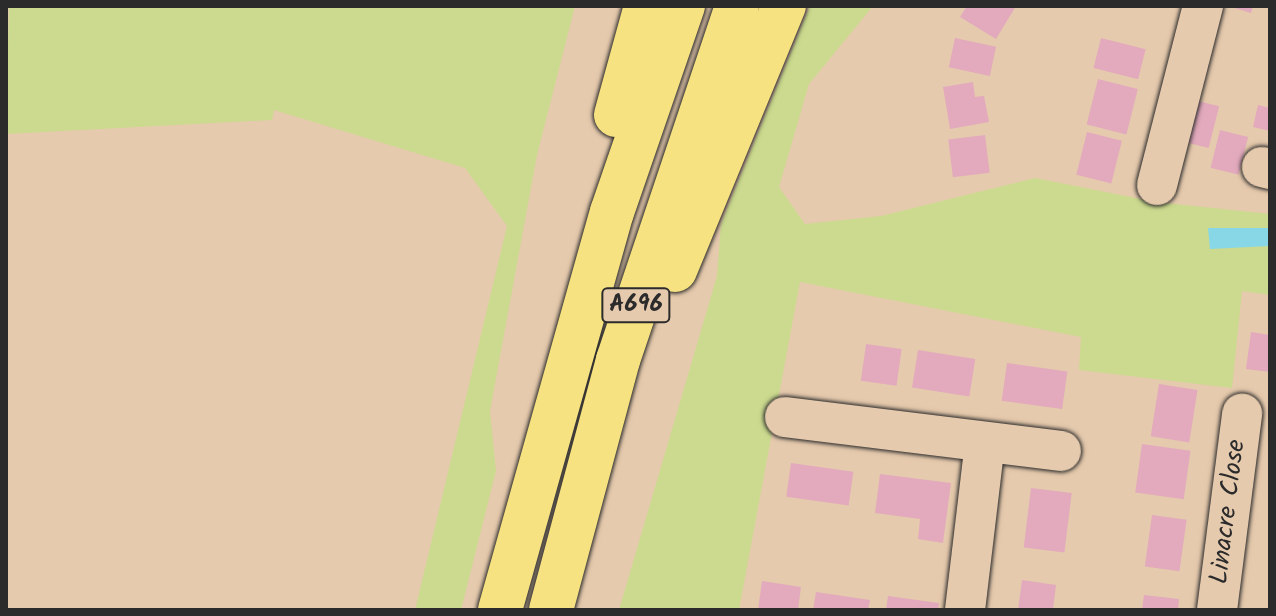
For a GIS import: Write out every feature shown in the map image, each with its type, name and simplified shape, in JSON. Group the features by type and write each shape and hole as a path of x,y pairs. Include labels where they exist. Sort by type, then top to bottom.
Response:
{"highway":[{"name":"A696","path":"498,610 522,434 646,6"},
{"name":"A696","path":"498,610 612,212 683,6"},
{"name":"A696","path":"555,592 618,360 737,6"},
{"name":"A696","path":"555,592 615,456 675,268 784,6"}],"street":[{"path":"1157,185 1203,6"},
{"name":"Linacre Close","path":"1217,610 1254,456 1242,414"},
{"path":"785,417 1061,451"},
{"path":"965,610 985,442"}],"green space":[{"path":"9,6 575,6 537,155 490,411 496,471 461,610 415,610 507,226 465,168 274,110 272,120 6,134"},
{"path":"810,6 873,6 809,84 779,187 805,224 881,216 1035,178 1156,202 1270,214 1270,295 1242,291 1232,388 1079,370 1081,337 800,282 739,610 619,610 717,276 721,224"}],"water":[{"path":"1208,228 1270,228 1270,246 1210,249"}],"building":[{"path":"967,6 1016,6 996,39 960,17"},
{"path":"1228,6 1253,6 1251,13"},
{"path":"955,38 996,47 990,76 949,67"},
{"path":"1101,38 1146,49 1138,79 1094,68"},
{"path":"1098,79 1138,89 1126,135 1087,125"},
{"path":"973,82 975,97 984,96 989,122 950,129 943,87"},
{"path":"1190,99 1219,106 1209,148 1180,141"},
{"path":"1258,105 1270,108 1270,131 1253,127"},
{"path":"1220,130 1248,137 1239,175 1211,168"},
{"path":"1087,132 1122,141 1111,183 1076,175"},
{"path":"985,135 990,173 953,177 948,140"},
{"path":"1251,332 1270,335 1270,372 1246,369"},
{"path":"866,344 902,349 897,386 861,381"},
{"path":"918,350 975,359 969,397 912,388"},
{"path":"1007,363 1067,371 1062,409 1002,401"},
{"path":"1159,384 1198,390 1189,442 1151,436"},
{"path":"1142,444 1191,451 1184,499 1135,493"},
{"path":"791,463 853,472 849,505 786,497"},
{"path":"880,474 951,483 943,543 918,539 920,519 875,513"},
{"path":"1031,488 1072,493 1064,553 1024,548"},
{"path":"1152,515 1187,520 1179,571 1145,566"},
{"path":"1022,580 1056,585 1053,610 1018,610"},
{"path":"762,581 801,587 798,610 758,610"},
{"path":"816,592 870,600 868,610 813,610"},
{"path":"1144,595 1179,599 1178,610 1142,610"},
{"path":"888,596 939,603 938,610 886,610"}]}
